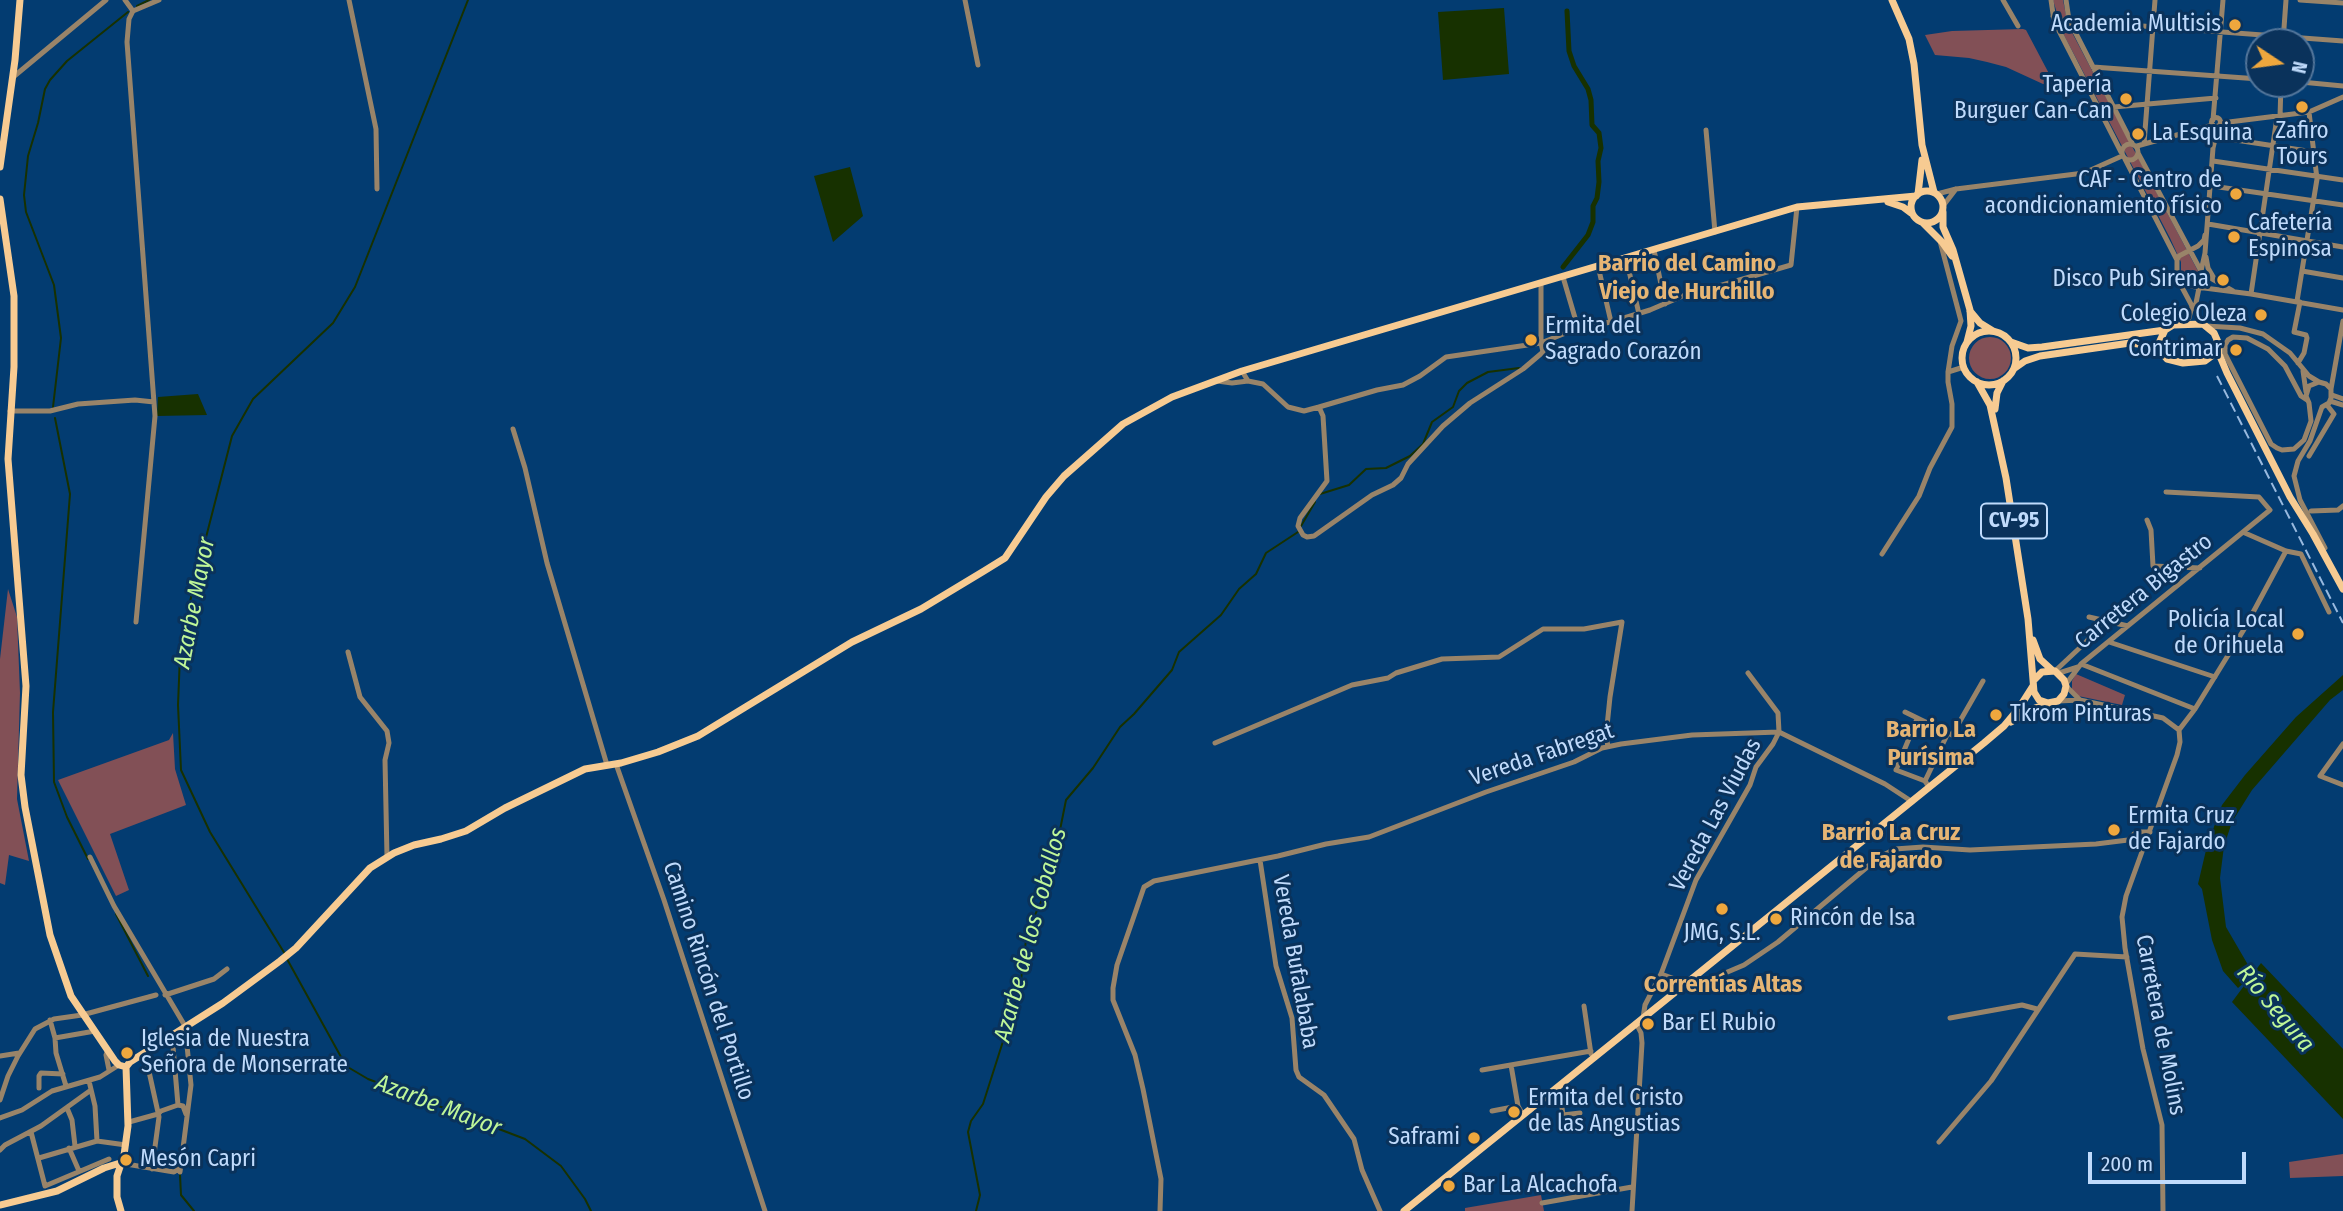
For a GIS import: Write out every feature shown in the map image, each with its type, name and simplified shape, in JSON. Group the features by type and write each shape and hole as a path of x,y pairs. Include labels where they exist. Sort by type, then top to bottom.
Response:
{"main road":[{"path":"0,167 20,0"},
{"path":"1892,0 1909,39 1922,145 1935,193 1943,209 1943,228 1954,250 1970,310 1971,326 1963,352 1964,367"},
{"path":"1915,217 1912,209 1917,195 1922,145"},
{"path":"123,1066 223,1003 280,961 296,948 370,868 387,857 414,845 466,831 505,808 585,769 658,752 698,736 852,642 921,608 1005,558 1063,476 1123,424 1172,397 1242,371 1797,207 1880,200 1929,191 1935,193"},
{"path":"0,200 14,296 8,471 26,686 21,775 50,935 71,996 108,1051 123,1066 129,1122 126,1145 117,1170 117,1197 121,1211"},
{"path":"1880,200 1903,206 1923,222 1939,238 1957,267"},
{"path":"1923,222 1937,220 1943,209"},
{"path":"1970,310 1980,323 1993,332 2028,348 2165,330 2179,324 2204,325 2214,333 2227,373 2290,497 2343,589"},
{"path":"2162,353 2160,340 2165,330"},
{"path":"1966,345 1978,334 1993,332"},
{"path":"2011,342 2015,351 2014,369"},
{"name":"CV-95","path":"2034,683 2018,549 1996,424 1994,402 2003,382 2025,360 2130,343 2146,345 2172,362 2205,361"},
{"path":"2205,361 2216,353 2218,344"},
{"path":"2205,361 2217,364 2227,373"},
{"name":"CV-95","path":"1964,367 1977,382 1990,405 1996,424"},
{"path":"1977,382 2003,382"},
{"path":"2290,497 2325,548 2343,582"},
{"name":"CV-95","path":"2028,619 2037,653 2043,664 2056,672 2066,685"},
{"path":"2004,726 2042,672 2056,672"},
{"path":"2034,683 2039,700 2048,703"},
{"path":"1404,1211 1523,1115 1591,1055 1643,1018 1911,801 1927,784 2026,712 2058,701 2064,694 2066,685"},
{"path":"0,1205 57,1191 120,1163"}],"street":[{"path":"12,78 106,0"},
{"path":"125,0 133,11"},
{"path":"136,622 155,416 127,42 129,19 133,11 159,0"},
{"path":"349,0 376,129 377,189"},
{"path":"965,0 978,65"},
{"path":"2003,0 2018,26"},
{"path":"2050,0 2053,16 2177,260 2178,278 2192,306 2189,318 2179,324"},
{"path":"2066,0 2068,20 2189,250 2202,272 2233,291"},
{"path":"2144,144 2155,0"},
{"path":"2223,0 2212,186 2196,312 2204,325 2246,329 2263,334 2283,348 2327,395 2334,414 2309,456"},
{"path":"2284,28 2286,0"},
{"path":"2300,0 2343,3"},
{"path":"2053,16 2068,20 2245,36"},
{"path":"2315,41 2343,41"},
{"path":"2093,67 2245,78"},
{"path":"2315,83 2343,86"},
{"path":"2123,155 2124,145 2136,148 2217,123 2309,113 2343,97"},
{"path":"2113,107 2216,98"},
{"path":"2252,294 2280,98"},
{"path":"2298,363 2304,354 2307,338 2306,335 2294,332 2317,176 2309,113"},
{"path":"2202,129 2208,134 2213,148"},
{"path":"1706,130 1715,232"},
{"path":"2215,139 2314,152"},
{"path":"1935,193 2084,173 2123,155 2134,159 2136,148"},
{"path":"2213,161 2343,180"},
{"path":"2212,186 2343,205"},
{"path":"1943,209 1956,189"},
{"path":"1214,380 1263,384 1288,407 1304,411 1408,383 1446,357 1541,343 1578,328 1639,314 1692,292 1791,265 1797,207"},
{"path":"2177,260 2204,240 2208,227"},
{"path":"2208,227 2343,247"},
{"path":"1882,554 1919,496 1930,468 1952,427 1948,372 1952,346 1961,321 1939,238"},
{"path":"1654,250 1665,304"},
{"path":"2205,253 2208,268 2216,283"},
{"path":"1626,258 1639,314"},
{"path":"1598,266 1611,322"},
{"path":"2302,271 2343,278"},
{"path":"1563,277 1578,328"},
{"path":"1320,407 1323,416 1327,481 1298,522 1300,531 1307,537 1314,536 1372,495 1393,485 1401,478 1408,464 1470,403 1543,352 1541,283"},
{"path":"2181,285 2343,310"},
{"path":"2325,548 2300,500 2294,476 2327,395 2343,321"},
{"path":"2218,344 2222,334 2230,327"},
{"path":"2303,371 2306,392 2308,402 2311,421 2304,440 2294,449 2282,450 2271,444 2225,354 2226,343 2239,337 2263,346 2285,366 2301,396 2308,402 2315,407 2327,395"},
{"path":"1948,372 1964,367"},
{"path":"1242,371 1248,381"},
{"path":"2306,392 2311,384 2343,405"},
{"path":"2327,395 2343,399"},
{"path":"10,411 50,411 78,404 135,400 154,402"},
{"name":"Camino Rincón del Portillo","path":"513,429 554,587 611,764 668,913 765,1211"},
{"name":"Carretera Bigastro","path":"2066,685 2079,666 2270,510 2259,497 2166,492"},
{"path":"2311,511 2338,510 2343,506"},
{"path":"2147,520 2151,530 2153,566 2200,568"},
{"path":"2245,533 2286,551 2301,554 2329,612"},
{"name":"Carretera de Molins","path":"2163,1211 2162,1125 2143,1049 2127,957 2123,917 2126,896 2177,755 2179,730 2244,631 2286,551"},
{"path":"2089,617 2128,626"},
{"path":"2056,672 2104,620"},
{"path":"1215,743 1352,685 1388,678 1442,659 1499,657 1543,629 1584,629 1622,622 1610,696 1606,736 1608,747"},
{"path":"2109,642 2215,677"},
{"path":"348,652 360,697 387,731 387,857"},
{"path":"2079,666 2194,709"},
{"name":"Carretera Bigastro","path":"2056,672 2079,666"},
{"name":"Vereda Las Viudas","path":"1643,1018 1645,1005 1661,974 1696,880 1750,785 1756,767 1779,732 1778,713 1748,673"},
{"path":"1905,712 1952,735 1983,681"},
{"path":"2066,685 2080,700"},
{"path":"2058,701 2080,700 2163,718 2179,730"},
{"path":"1917,719 1896,770 1927,784 1948,733"},
{"name":"Vereda Fabregat","path":"1160,1211 1161,1179 1143,1089 1135,1055 1113,1000 1118,965 1144,887 1154,881 1369,837 1608,747 1692,736 1779,732 1885,784 1911,801"},
{"path":"2343,744 2320,776 2343,785"},
{"path":"1661,974 1684,985 1711,979 1744,965 1778,942 1878,858 1895,849 1923,847 1970,850 2096,844 2128,840 2136,832 2150,832"},
{"path":"90,857 114,905 185,1026 191,1085 177,1172"},
{"name":"Vereda Bufalababa","path":"1260,860 1276,965 1292,1018 1296,1070 1299,1077 1324,1095 1354,1139 1362,1170 1380,1211"},
{"path":"1939,1142 1991,1081 2075,954 2127,957"},
{"path":"164,993 214,979 227,969"},
{"path":"0,1100 19,1053 34,1029 50,1020 82,1015 156,995"},
{"path":"1950,1018 2022,1005 2037,1009"},
{"path":"1482,1070 1591,1055 1584,1006"},
{"path":"50,1020 66,1086"},
{"path":"1632,1211 1642,1043 1636,1023"},
{"path":"55,1038 95,1031"},
{"path":"172,1035 178,1105"},
{"path":"108,1051 106,1055 109,1070"},
{"path":"0,1056 19,1053"},
{"path":"139,1056 148,1067 158,1114 152,1169"},
{"path":"1511,1065 1518,1106 1523,1115"},
{"path":"0,1118 22,1110 52,1091 89,1081 123,1066"},
{"path":"40,1087 41,1073 63,1074"},
{"path":"89,1081 95,1106 97,1141"},
{"path":"0,1150 91,1090"},
{"path":"1548,1094 1554,1101 1572,1098"},
{"path":"1561,1100 1563,1115 1580,1113"},
{"path":"129,1122 178,1105 183,1106 186,1111 177,1172"},
{"path":"1492,1111 1518,1106"},
{"path":"67,1108 72,1120 72,1147 79,1171"},
{"path":"31,1132 45,1186 109,1159"},
{"path":"39,1158 97,1141 126,1145"},
{"path":"120,1163 177,1172"},
{"path":"1542,1203 1632,1187"}],"shaded area":[{"path":"2053,0 2063,0 2068,25 2200,275 2195,284 2181,280 2181,262 2058,23"},
{"path":"2026,30 2055,85 2043,84 2006,67 1987,62 1935,55 1925,35 1952,31"},
{"path":"1990,337 2005,343 2011,358 2005,373 1990,379 1975,373 1969,358 1975,343"},
{"path":"8,589 17,617 20,693 17,799 29,861 9,855 5,885 0,883 0,659"},
{"path":"2076,674 2125,695 2122,705 2078,696 2072,690 2072,681"},
{"path":"173,733 175,769 186,805 110,834 129,890 116,896 58,780 169,740"},
{"path":"2343,1154 2343,1176 2290,1178 2289,1162"},
{"path":"1541,1195 1544,1211 1465,1211 1465,1208"}],"water":[{"path":"1504,8 1509,74 1443,80 1438,12"},
{"path":"850,167 863,216 833,242 814,176"},
{"path":"198,394 207,415 157,416 158,397"},
{"path":"2343,675 2343,690 2330,700 2252,790 2232,822 2224,846 2220,878 2226,927 2251,970 2246,981 2238,988 2223,971 2212,940 2202,889 2198,884 2207,846 2222,805 2245,775 2296,717"},
{"name":"Río Segura","path":"2261,963 2343,1049 2343,1119 2232,1002"}],"waterway":[{"path":"137,6 149,0"},
{"name":"Azarbe Mayor","path":"285,954 210,832 181,770 178,705 180,655 192,592 232,436 253,399 333,323 355,287 468,0"},
{"path":"1563,267 1588,235 1593,222 1601,148 1599,133 1592,125 1588,89 1574,66 1569,51 1567,11"},
{"path":"53,407 61,338 54,285 26,212 24,195 28,156 45,89 50,80 67,61 128,12"},
{"path":"1320,494 1349,485 1366,469 1386,468 1410,456 1423,444 1432,422 1453,407 1459,391 1467,383 1488,372 1519,368"},
{"path":"55,418 70,494 53,712 54,782 67,817 88,859"},
{"path":"1301,526 1315,502"},
{"name":"Azarbe de los Coballos","path":"976,1211 980,1195 968,1132 971,1121 983,1104 1013,1010 1021,980 1027,932 1049,885 1066,800 1093,768 1120,727 1172,670 1179,652 1221,615 1239,589 1256,574 1266,553 1298,532"},
{"path":"116,914 148,976"},
{"name":"Azarbe Mayor","path":"287,959 346,1066 368,1079 525,1139 561,1166 591,1211"},
{"path":"180,1175 181,1195 194,1211"}],"railway":[{"path":"2217,376 2343,623"}],"place":[{"name":"Academia Multisis","path":"2235,25"},
{"name":"Tapería Burguer Can-Can","path":"2126,99"},
{"name":"Zafiro Tours","path":"2302,107"},
{"name":"La Esquina","path":"2138,134"},
{"name":"CAF - Centro de acondicionamiento físico","path":"2236,194"},
{"name":"Cafetería Espinosa","path":"2234,237"},
{"name":"Disco Pub Sirena","path":"2223,280"},
{"name":"Colegio Oleza","path":"2261,315"},
{"name":"Ermita del Sagrado Corazón","path":"1531,340"},
{"name":"Contrimar","path":"2236,350"},
{"name":"Policía Local de Orihuela","path":"2298,634"},
{"name":"Tkrom Pinturas","path":"1996,715"},
{"name":"Ermita Cruz de Fajardo","path":"2114,830"},
{"name":"JMG, S.L.","path":"1722,909"},
{"name":"Rincón de Isa","path":"1776,919"},
{"name":"Bar El Rubio","path":"1648,1024"},
{"name":"Iglesia de Nuestra Señora de Monserrate","path":"127,1053"},
{"name":"Ermita del Cristo de las Angustias","path":"1514,1112"},
{"name":"Saframi","path":"1474,1138"},
{"name":"Mesón Capri","path":"126,1160"},
{"name":"Bar La Alcachofa","path":"1449,1186"}],"district":[{"name":"Barrio del Camino Viejo de Hurchillo","path":"1687,278"},
{"name":"Barrio La Purísima","path":"1931,744"},
{"name":"Barrio La Cruz de Fajardo","path":"1891,847"},
{"name":"Correntías Altas","path":"1723,985"}]}
